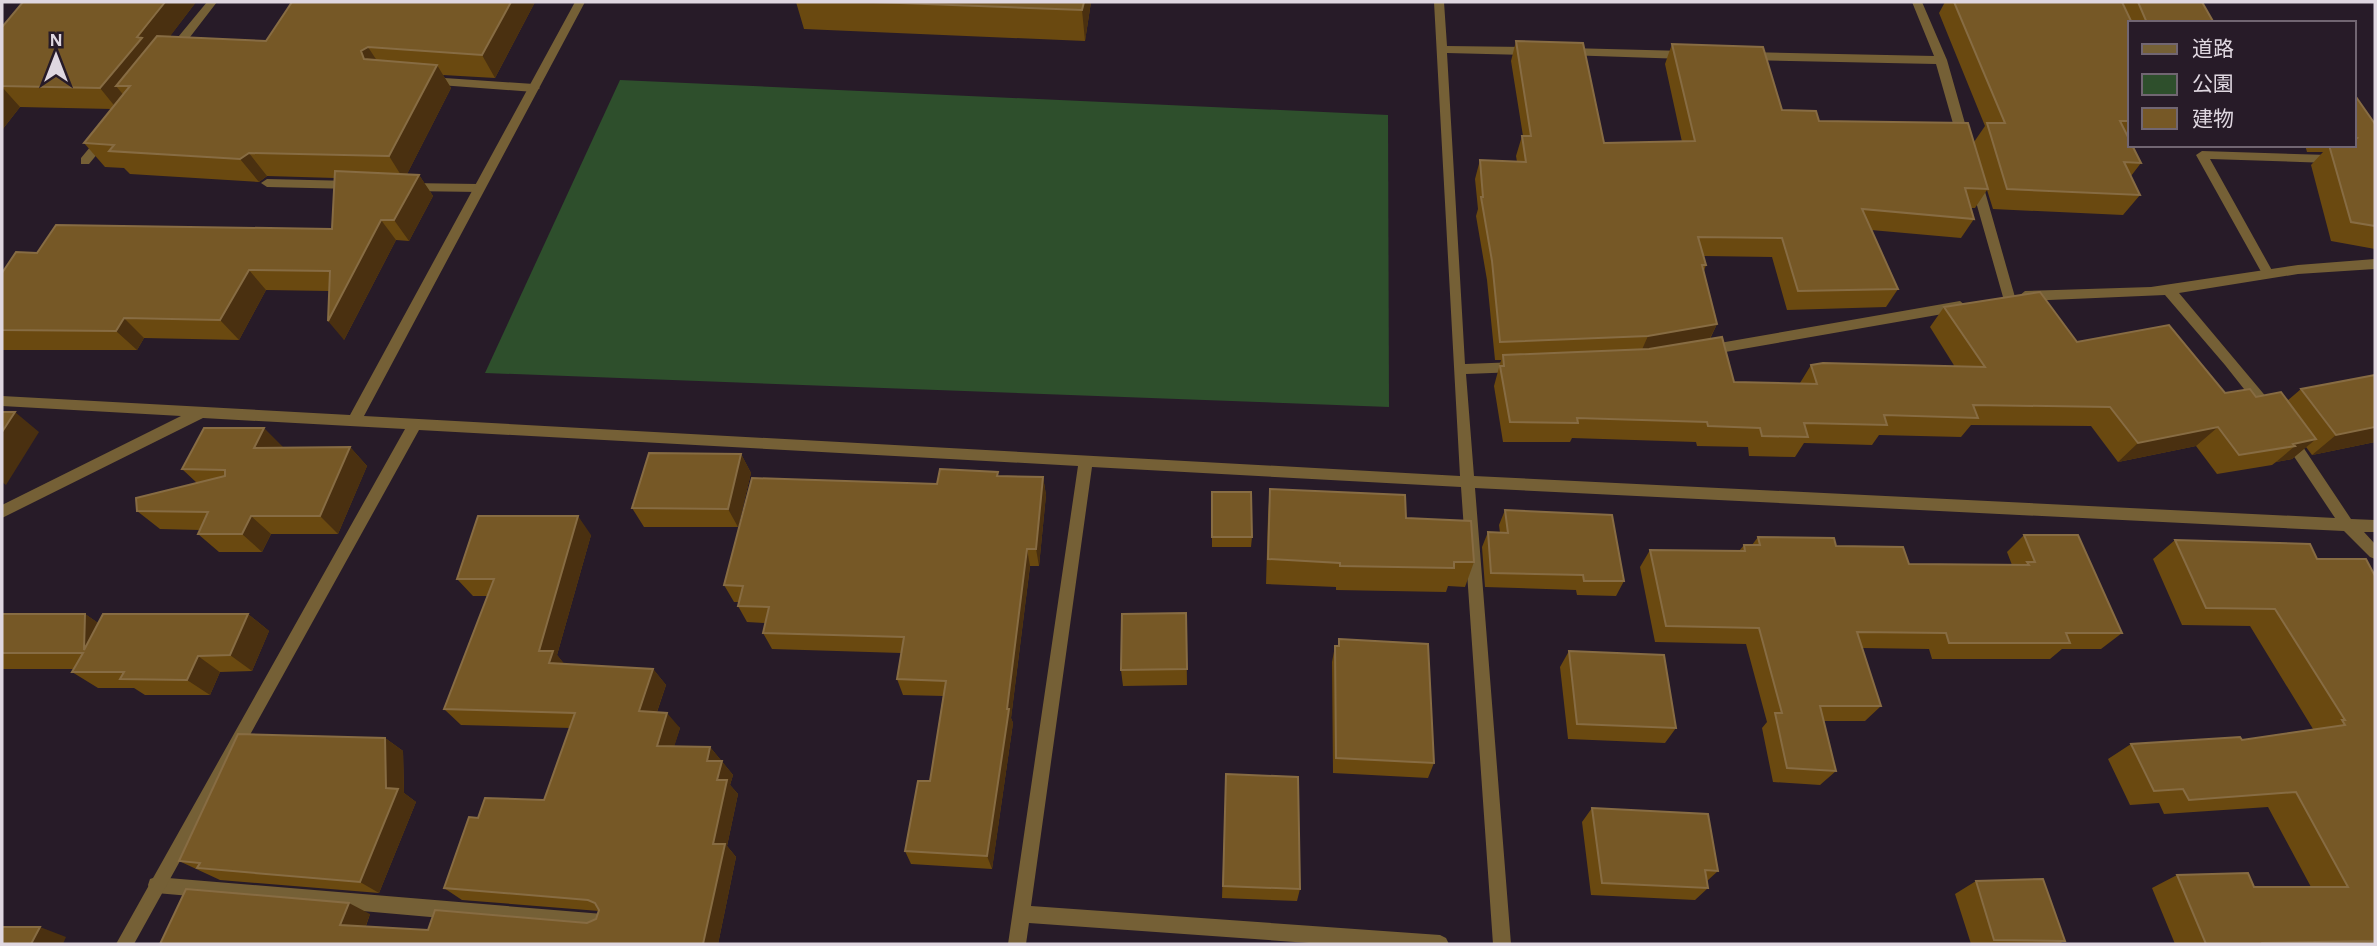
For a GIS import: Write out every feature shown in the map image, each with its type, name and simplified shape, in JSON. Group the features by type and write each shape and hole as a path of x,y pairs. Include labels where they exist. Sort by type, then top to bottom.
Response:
{"street":[{"path":"161,66 212,2"},
{"path":"354,421 580,2"},
{"path":"1439,2 1459,369 1502,944"},
{"path":"1917,2 1941,60 1968,152"},
{"path":"1442,50 1539,52"},
{"path":"1553,52 1692,55"},
{"path":"1733,56 1941,60"},
{"path":"411,79 534,88"},
{"path":"85,161 111,130"},
{"path":"2268,274 2202,155 2329,159"},
{"path":"1971,166 2002,298 2168,290 2355,263 2375,264"},
{"path":"267,183 373,186"},
{"path":"400,186 479,188"},
{"path":"2168,290 2231,361 2287,434 2347,524 2375,553"},
{"path":"1695,353 1968,304"},
{"path":"1459,369 1529,366"},
{"path":"2,401 1469,482 2375,526"},
{"path":"2,512 201,412"},
{"path":"125,944 415,424"},
{"path":"1017,944 1086,461"},
{"path":"156,885 603,923"},
{"path":"1021,914 1440,944"}],"green space":[{"path":"620,80 1388,115 1389,407 485,373"}],"building":[{"path":"23,2 165,2 137,37 142,38 100,88 2,86 2,27"},
{"path":"292,2 511,2 482,55 368,47 361,51 364,59 437,65 389,156 249,153 240,159 109,151 114,145 84,143 130,86 116,86 157,36 266,41"},
{"path":"873,2 1084,2 1082,10"},
{"path":"1954,2 2122,2 2131,21 2128,21 2128,121 2120,121 2128,137 2128,147 2133,147 2141,163 2124,162 2140,195 2007,189 1987,123 2005,123"},
{"path":"2138,2 2202,2 2213,21 2146,21"},
{"path":"1516,41 1583,43 1604,143 1695,141 1672,44 1763,47 1782,110 1816,111 1819,121 1968,123 1988,189 1965,188 1974,219 1862,209 1898,289 1798,291 1782,238 1698,237 1717,324 1648,336 1500,342 1492,261 1481,197 1480,160 1526,162 1522,136 1531,136"},
{"path":"2356,97 2375,124 2375,226 2351,222 2330,147 2356,147"},
{"path":"335,171 419,175 394,220 381,220 328,321 330,271 249,270 220,320 124,318 116,331 2,330 2,273 16,252 37,253 56,225 332,229"},
{"path":"2040,292 2077,342 2169,325 2225,393 2250,389 2256,397 2281,392 2316,439 2293,444 2295,446 2239,455 2218,427 2138,443 2110,407 1973,405 1978,418 1884,415 1887,425 1804,423 1808,437 1762,436 1760,428 1708,426 1707,422 1577,418 1578,423 1510,422 1500,366 1504,366 1503,355 1649,349 1722,337 1734,382 1817,384 1811,365 1823,363 1985,367 1944,307"},
{"path":"2375,375 2375,427 2336,435 2301,389"},
{"path":"2,412 15,412 2,432"},
{"path":"204,428 264,428 254,448 350,447 320,516 251,516 242,534 198,534 208,512 137,511 136,498 225,476 225,470 182,469"},
{"path":"649,453 741,454 728,509 632,508"},
{"path":"940,469 998,472 997,476 1043,477 1036,549 1027,549 1009,709 987,856 905,851 918,781 930,781 946,681 897,679 904,637 763,633 769,607 738,606 743,586 724,585 752,478 937,484"},
{"path":"1270,489 1405,495 1406,518 1471,521 1474,562 1454,562 1454,568 1340,566 1340,563 1268,559"},
{"path":"1212,492 1251,492 1252,537 1212,537"},
{"path":"1505,510 1612,515 1624,581 1584,581 1583,575 1491,573 1488,532 1508,533"},
{"path":"478,516 578,516 539,651 553,651 549,663 653,669 639,711 667,713 657,746 710,747 707,761 722,761 717,780 727,780 713,844 725,844 703,944 160,944 186,889 349,903 340,925 428,930 435,910 587,923 596,919 599,910 595,903 588,900 444,888 469,817 478,818 485,798 544,800 575,713 444,709 494,579 457,579"},
{"path":"2024,535 2078,535 2122,633 2066,633 2070,643 1949,643 1946,633 1857,632 1881,706 1820,706 1836,771 1787,768 1775,713 1782,713 1759,628 1666,626 1650,550 1745,551 1744,545 1760,545 1758,537 1834,538 1836,546 1903,547 1909,564 2029,565 2027,562 2035,562"},
{"path":"2175,540 2310,544 2317,559 2366,559 2375,576 2375,941 2206,944 2177,875 2248,873 2254,887 2348,887 2296,792 2189,800 2183,789 2154,791 2131,744 2240,737 2242,740 2345,725 2342,720 2345,720 2275,609 2206,608"},
{"path":"1186,613 1187,669 1121,670 1122,614"},
{"path":"2,614 85,614 84,650 103,614 248,614 230,655 198,656 187,680 120,679 124,672 72,672 83,653 2,653"},
{"path":"1339,639 1428,644 1434,763 1336,758 1335,646 1339,646"},
{"path":"1569,651 1664,655 1676,728 1577,724"},
{"path":"238,734 385,738 386,788 398,789 360,882 197,868 200,863 179,861"},
{"path":"1226,774 1298,777 1300,889 1223,886"},
{"path":"1592,808 1708,814 1718,871 1705,870 1708,888 1602,883"},
{"path":"2043,879 2065,941 1994,940 1976,881"},
{"path":"2,927 40,927 31,944 2,944"}]}
